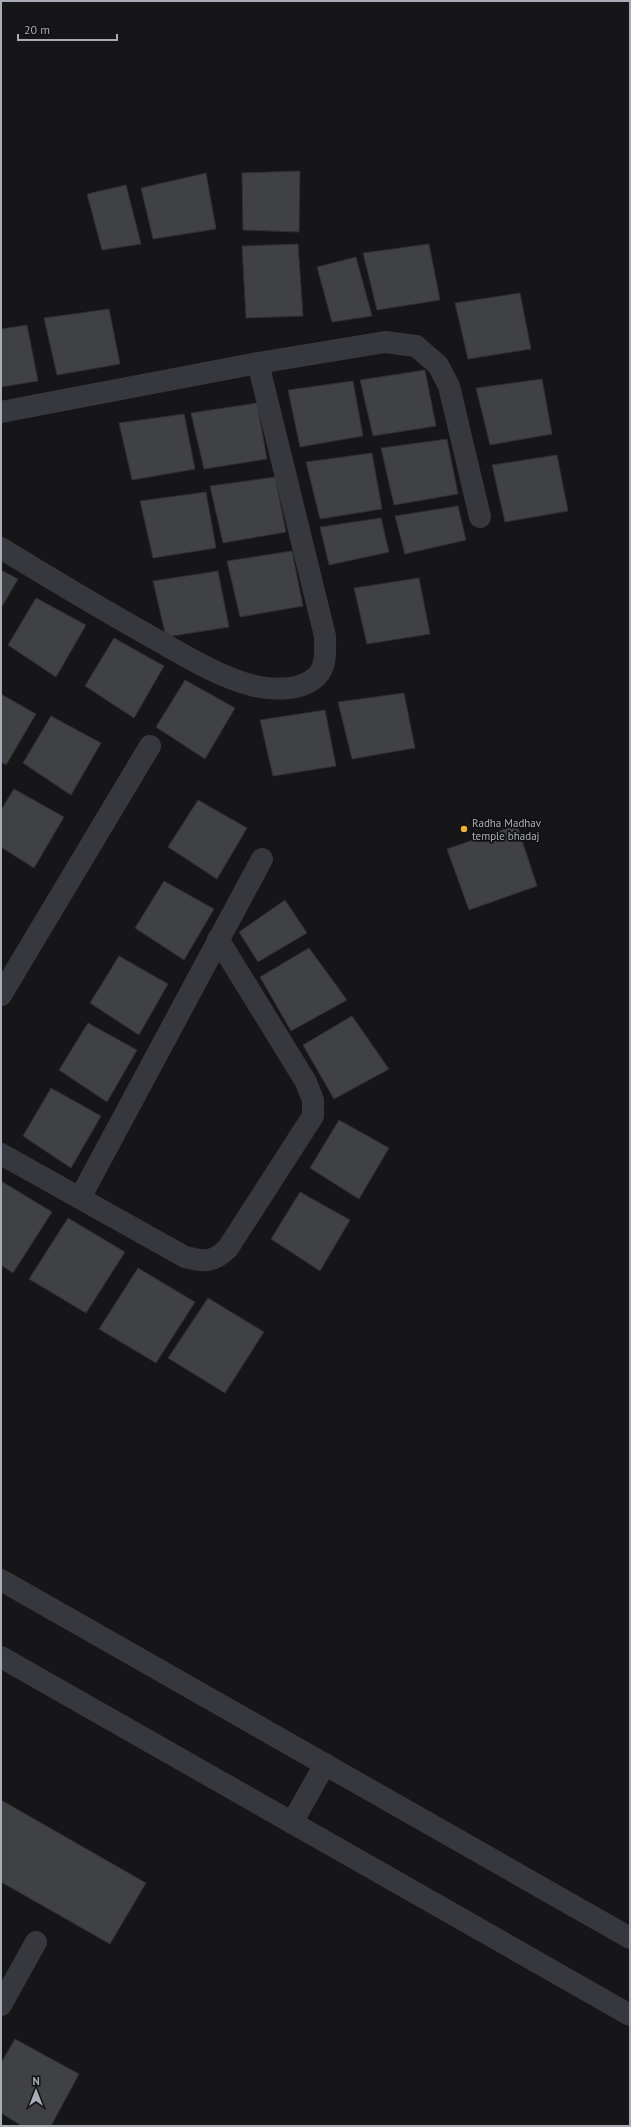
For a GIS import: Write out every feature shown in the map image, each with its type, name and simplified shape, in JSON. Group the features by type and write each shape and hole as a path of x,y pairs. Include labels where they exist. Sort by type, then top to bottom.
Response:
{"street":[{"path":"1,412 258,363 385,342 416,346 438,365 449,386 480,517"},
{"path":"1,548 88,601 214,672 251,685 277,689 305,685 318,675 325,659 325,636 258,363"},
{"path":"1,995 150,746"},
{"path":"80,1198 262,859"},
{"path":"1,1154 185,1257 199,1260 217,1259 228,1248 313,1116 313,1100 306,1082 218,939"},
{"path":"1,1580 630,1938"},
{"path":"1,1657 630,2014"},
{"path":"292,1823 325,1764"},
{"path":"1,2005 36,1942"}],"building":[{"path":"300,171 299,232 243,230 242,173"},
{"path":"206,173 216,229 153,239 141,188"},
{"path":"126,185 141,244 102,250 87,194"},
{"path":"298,244 303,316 246,318 242,246"},
{"path":"429,244 440,300 377,310 363,253"},
{"path":"356,257 372,316 332,322 317,267"},
{"path":"520,293 531,349 468,359 455,303"},
{"path":"109,309 120,364 57,375 44,318"},
{"path":"27,325 38,381 1,387 1,329"},
{"path":"425,370 436,426 373,436 360,380"},
{"path":"542,379 552,434 490,445 476,388"},
{"path":"353,381 363,436 300,447 288,390"},
{"path":"257,403 267,459 204,469 191,413"},
{"path":"184,414 195,469 132,480 119,423"},
{"path":"447,439 458,494 394,505 381,448"},
{"path":"372,453 382,509 320,519 306,462"},
{"path":"557,455 568,511 505,522 492,465"},
{"path":"275,477 286,532 223,543 210,486"},
{"path":"206,492 216,548 153,558 140,501"},
{"path":"458,506 466,540 405,554 395,516"},
{"path":"381,518 389,552 329,565 320,527"},
{"path":"292,551 303,606 240,617 227,561"},
{"path":"1,570 18,579 1,608"},
{"path":"218,571 229,627 166,637 153,581"},
{"path":"419,578 430,634 367,644 354,588"},
{"path":"36,598 86,625 56,677 8,645"},
{"path":"114,638 164,666 134,718 85,686"},
{"path":"185,680 235,708 205,759 156,727"},
{"path":"404,693 415,748 352,759 338,702"},
{"path":"1,694 36,714 6,765 1,762"},
{"path":"325,710 336,766 273,776 260,720"},
{"path":"51,716 101,743 71,795 23,763"},
{"path":"14,789 64,817 34,868 1,847 1,810"},
{"path":"198,800 247,828 217,879 168,847"},
{"path":"517,825 537,886 469,910 447,849"},
{"path":"164,881 214,909 184,960 135,928"},
{"path":"285,900 307,933 258,962 239,932"},
{"path":"309,948 347,1000 291,1031 260,977"},
{"path":"119,956 168,984 139,1035 90,1003"},
{"path":"352,1016 389,1069 334,1099 303,1045"},
{"path":"88,1023 137,1050 107,1102 59,1070"},
{"path":"51,1088 101,1116 71,1168 23,1136"},
{"path":"339,1120 389,1148 359,1199 310,1168"},
{"path":"1,1181 52,1212 13,1273 1,1265"},
{"path":"300,1192 350,1220 320,1271 271,1239"},
{"path":"68,1218 125,1252 86,1313 29,1279"},
{"path":"138,1268 195,1302 156,1363 99,1329"},
{"path":"208,1298 264,1332 225,1393 168,1358"},
{"path":"1,1800 146,1883 110,1944 1,1882"},
{"path":"15,2039 79,2074 51,2126 22,2126 1,2113 1,2063"}],"place":[{"name":"Radha Madhav temple bhadaj","path":"464,829"}]}
